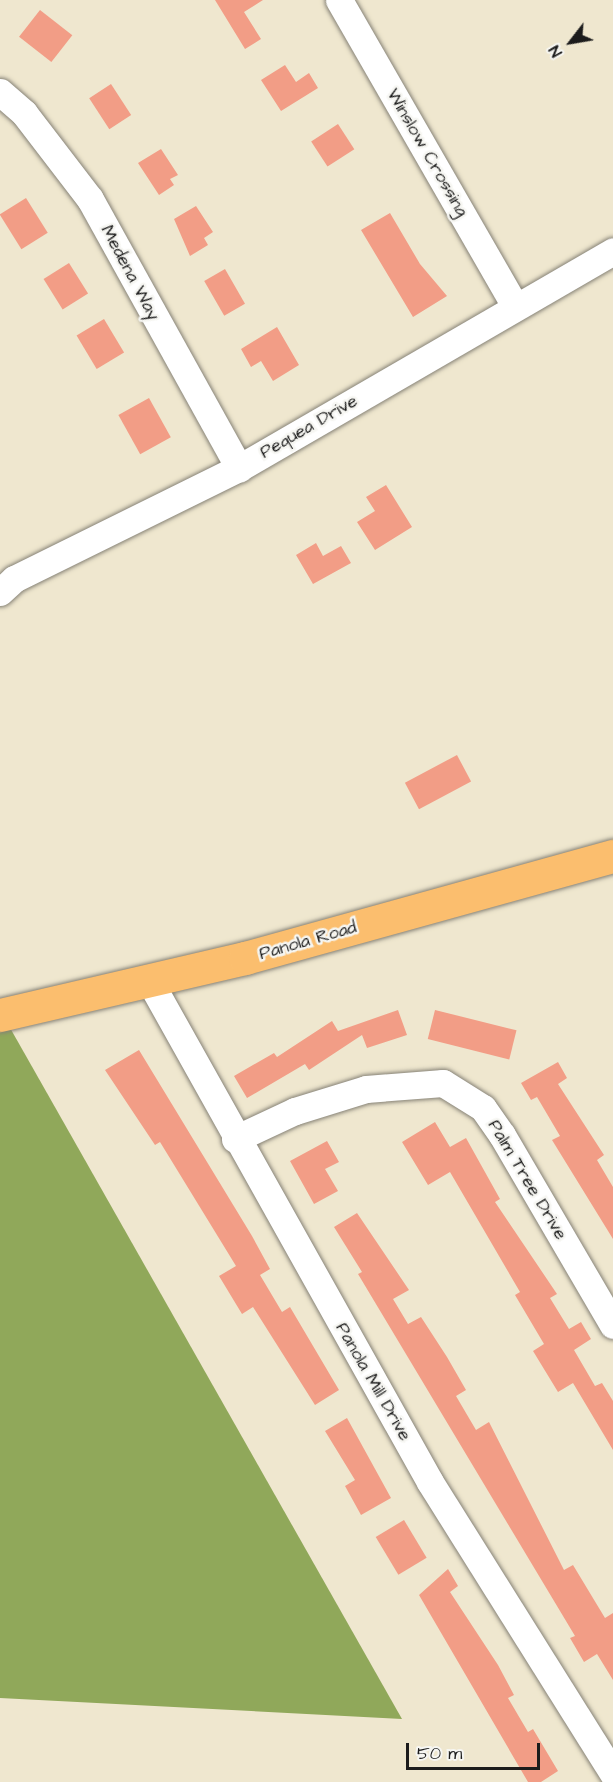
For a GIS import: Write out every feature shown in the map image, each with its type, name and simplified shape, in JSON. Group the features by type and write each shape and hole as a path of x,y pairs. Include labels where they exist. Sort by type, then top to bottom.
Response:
{"main road":[{"name":"Panola Road","path":"0,1015 149,981 613,856"}],"street":[{"name":"Winslow Crossing","path":"339,0 515,306"},
{"name":"Medena Way","path":"0,92 24,113 90,199 239,468"},
{"name":"Pequea Drive","path":"5,578 239,468 613,251"},
{"name":"Panola Mill Drive","path":"149,981 430,1482 613,1774"},
{"name":"Palm Tree Drive","path":"236,1139 295,1111 366,1089 442,1083 483,1108 502,1135 613,1325"}],"green space":[{"path":"5,1019 402,1719 0,1698 0,1020"}],"building":[{"path":"215,0 263,0 244,12 261,39 245,49"},
{"path":"40,10 72,35 51,62 19,37"},
{"path":"285,65 296,82 309,73 318,88 281,111 261,80"},
{"path":"111,84 131,115 109,129 89,98"},
{"path":"338,124 354,149 328,167 311,141"},
{"path":"161,149 178,175 170,179 174,185 159,195 138,163"},
{"path":"26,198 48,233 21,249 0,214"},
{"path":"196,206 213,232 204,238 208,245 190,256 174,219"},
{"path":"390,213 420,264 447,296 413,317 361,230"},
{"path":"69,263 88,294 63,309 44,279"},
{"path":"225,269 245,304 224,316 204,281"},
{"path":"104,319 124,352 97,369 77,335"},
{"path":"277,327 299,365 273,381 261,361 251,367 241,349"},
{"path":"149,398 171,437 140,454 118,415"},
{"path":"386,485 412,527 375,550 357,522 375,511 366,497"},
{"path":"316,543 323,556 341,546 351,563 313,584 296,555"},
{"path":"457,755 471,781 419,809 405,783"},
{"path":"398,1010 407,1035 367,1048 362,1035 309,1070 305,1064 247,1098 234,1076 274,1053 277,1057 332,1021 338,1031"},
{"path":"435,1010 517,1030 509,1059 428,1039"},
{"path":"139,1050 270,1269 260,1275 282,1312 290,1307 339,1390 315,1405 253,1307 242,1314 219,1276 236,1266 160,1142 155,1145 105,1070"},
{"path":"558,1062 567,1078 558,1084 604,1155 597,1160 613,1187 613,1239 552,1140 560,1136 537,1097 531,1100 521,1083"},
{"path":"435,1122 450,1147 466,1138 500,1199 495,1202 557,1294 550,1298 569,1329 581,1322 591,1339 574,1350 595,1386 602,1383 613,1401 613,1450 573,1383 558,1392 533,1351 544,1344 515,1295 520,1292 450,1172 428,1185 402,1142"},
{"path":"327,1141 339,1162 325,1169 338,1191 314,1204 290,1161"},
{"path":"357,1213 409,1290 393,1299 408,1324 421,1317 447,1357 466,1390 456,1396 476,1430 489,1422 564,1570 573,1565 605,1618 613,1613 613,1680 597,1654 584,1662 570,1638 575,1636 358,1274 362,1272 334,1227"},
{"path":"347,1418 391,1498 361,1515 345,1486 355,1480 325,1431"},
{"path":"404,1520 427,1558 398,1575 376,1537"},
{"path":"448,1569 458,1586 450,1592 498,1665 514,1695 508,1698 528,1732 533,1729 558,1771 541,1782 528,1782 419,1595"}]}
